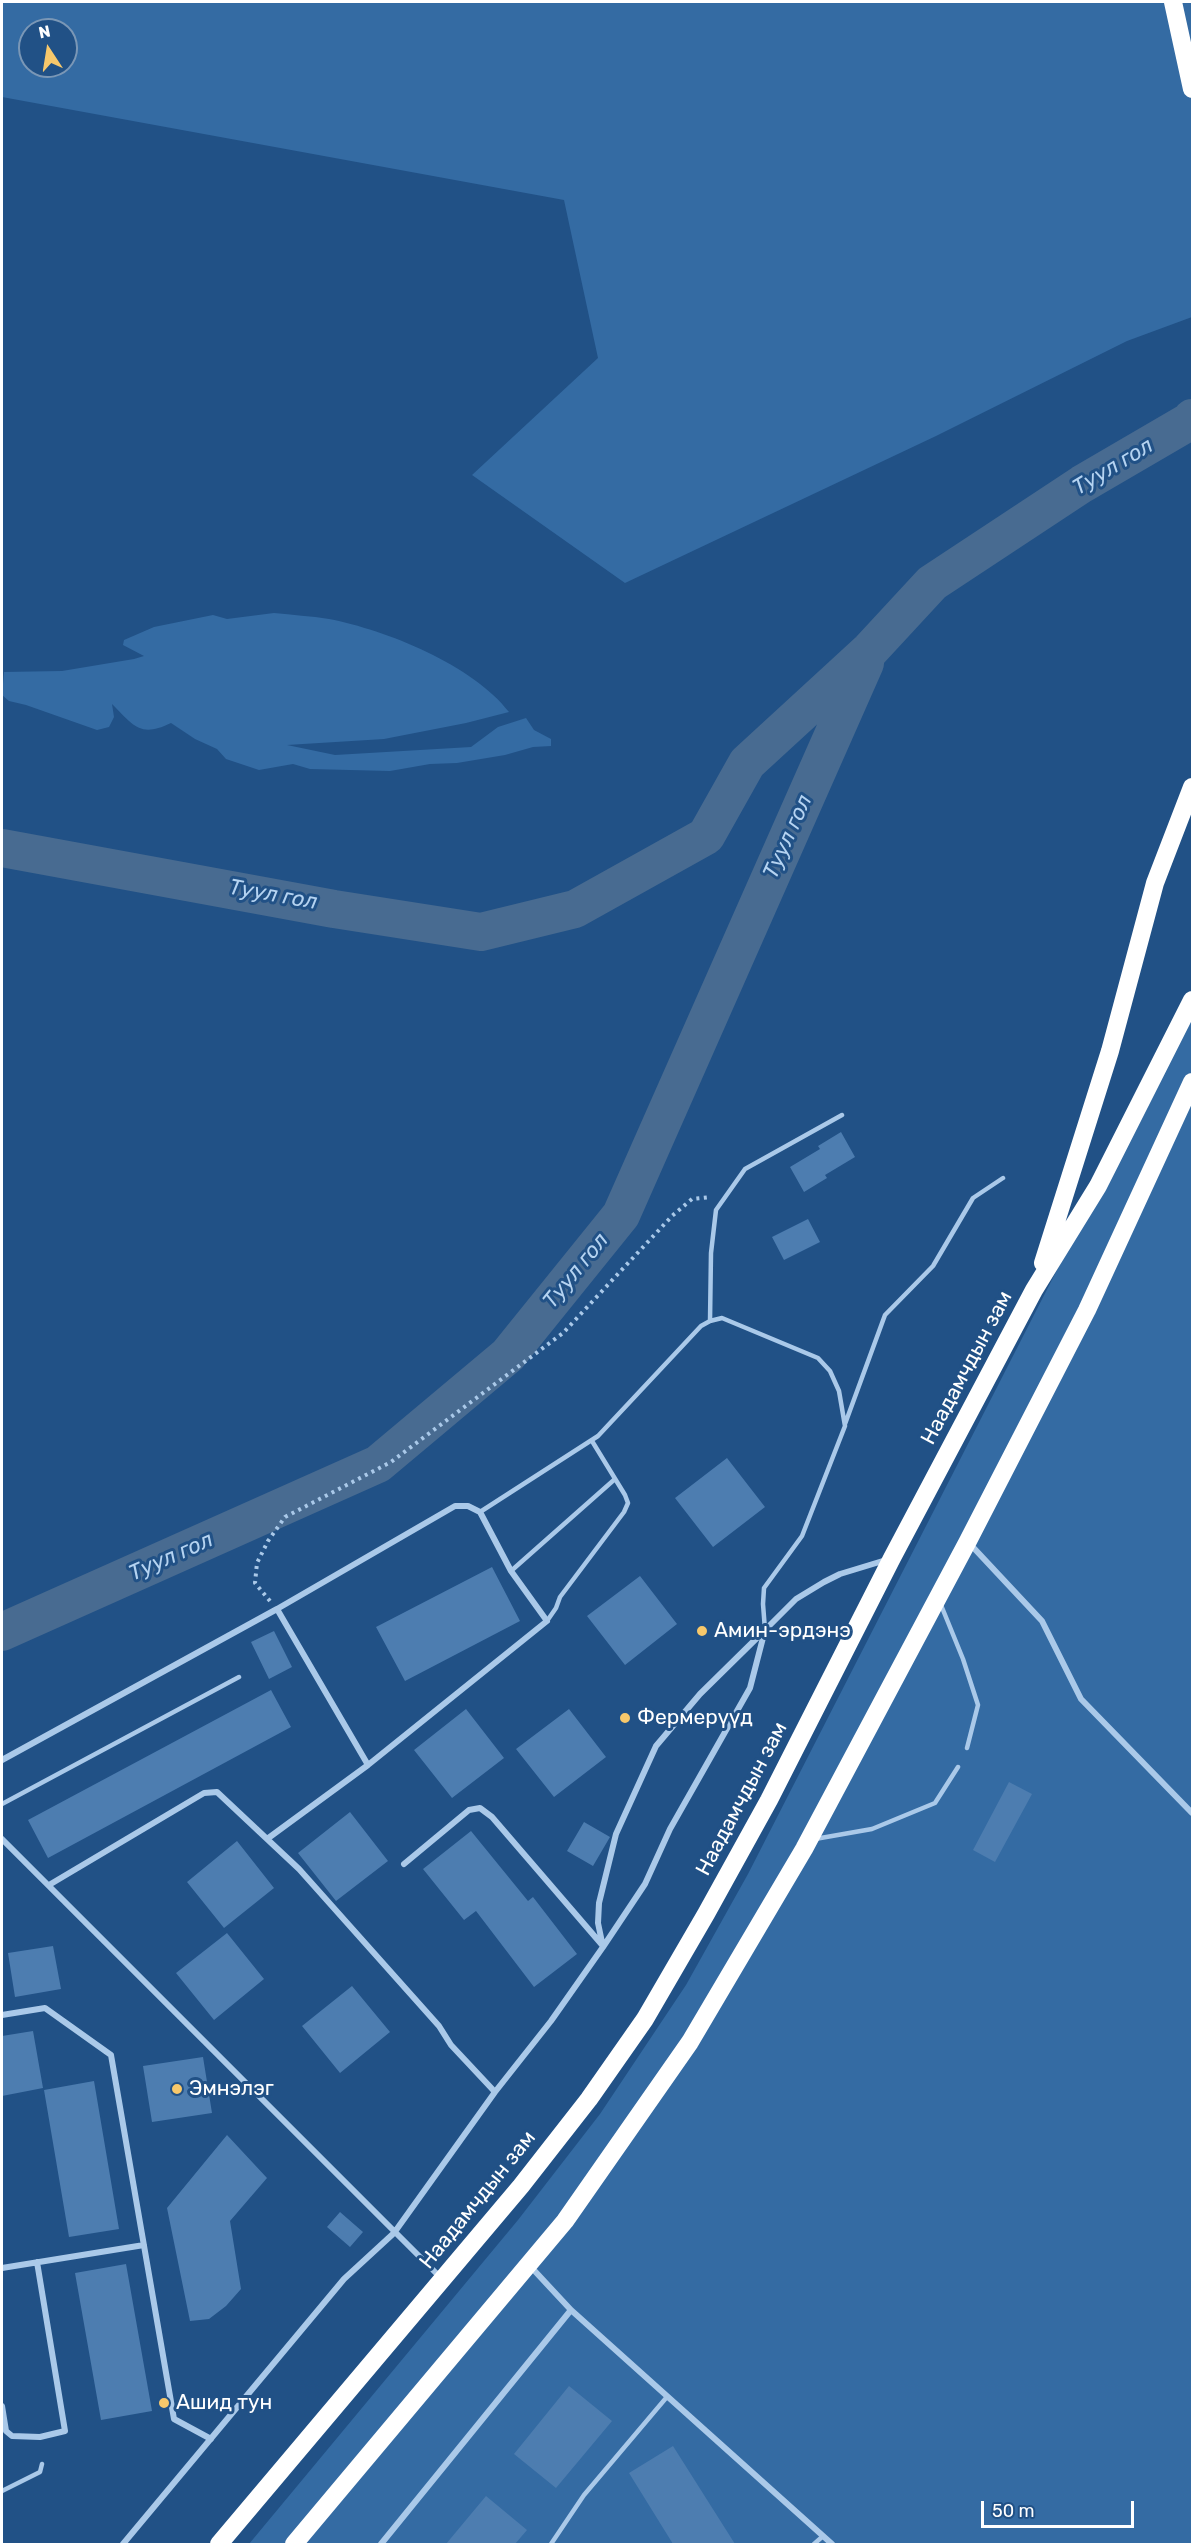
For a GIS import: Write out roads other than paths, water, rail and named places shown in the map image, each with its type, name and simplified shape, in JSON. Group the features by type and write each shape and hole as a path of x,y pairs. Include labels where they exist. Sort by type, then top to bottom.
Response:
{"highway":[{"path":"1173,2 1192,89"},
{"path":"1034,1290 1110,1051 1155,883 1192,787"},
{"name":"Наадамчдын зам","path":"219,2544 521,2186 589,2098 645,2019 763,1810 892,1558 1034,1290 1098,1186 1192,1000"},
{"path":"1163,1061 1192,1009"},
{"path":"294,2544 565,2221 690,2042 809,1840 968,1541 1087,1310 1192,1082"}],"street":[{"path":"2,1760 278,1609 455,1506 468,1506 480,1512 511,1570 547,1621 368,1765 267,1839"},
{"path":"968,1541 1042,1621 1081,1699 1192,1813"},
{"path":"603,1947 598,1923 599,1903 615,1834 656,1746 700,1694 796,1599 840,1574 892,1558"},
{"path":"278,1609 368,1765"},
{"path":"123,2544 344,2279 394,2233 603,1947 645,1884 670,1829 750,1688 765,1630"},
{"path":"50,1885 204,1793 217,1792 299,1869 439,2026 451,2045 495,2092"},
{"path":"404,1864 469,1810 480,1808 492,1817 603,1947"},
{"path":"2,1839 442,2279"},
{"path":"2,2015 45,2008 111,2055 174,2419 211,2439"},
{"path":"2,2268 144,2245"},
{"path":"2,2406 6,2431 12,2436 40,2437 64,2431 37,2262"},
{"path":"528,2264 571,2310 666,2398 832,2544"},
{"path":"381,2544 571,2310"}],"lane":[{"path":"710,1321 711,1252 716,1210 745,1169 842,1115"},
{"path":"765,1630 762,1604 764,1588 802,1536 885,1315 933,1266 973,1198 1003,1178"},
{"path":"480,1512 592,1441 701,1326 722,1318 818,1358 830,1371 839,1391 844,1426"},
{"path":"547,1621 560,1597 624,1512 628,1503 592,1441"},
{"path":"511,1570 615,1479"},
{"path":"938,1598 963,1659 978,1705 967,1748"},
{"path":"2,1804 239,1677"},
{"path":"809,1840 872,1829 935,1803 958,1767"},
{"path":"551,2544 584,2495 666,2398"},
{"path":"2,2491 35,2476 40,2472 42,2464"},
{"path":"814,2544 822,2537"}],"waterway":[{"name":"Туул гол","path":"2,848 334,909 481,932 575,909 706,836 747,763 870,650 932,583 1082,484 1192,418"},
{"name":"Туул гол","path":"2,1632 378,1464 508,1355 621,1215 865,663"}],"place":[{"name":"Амин-эрдэнэ","path":"702,1631"},
{"name":"Фермерүүд","path":"625,1718"},
{"name":"Эмнэлэг","path":"177,2089"},
{"name":"Ашид тун","path":"164,2403"}]}
